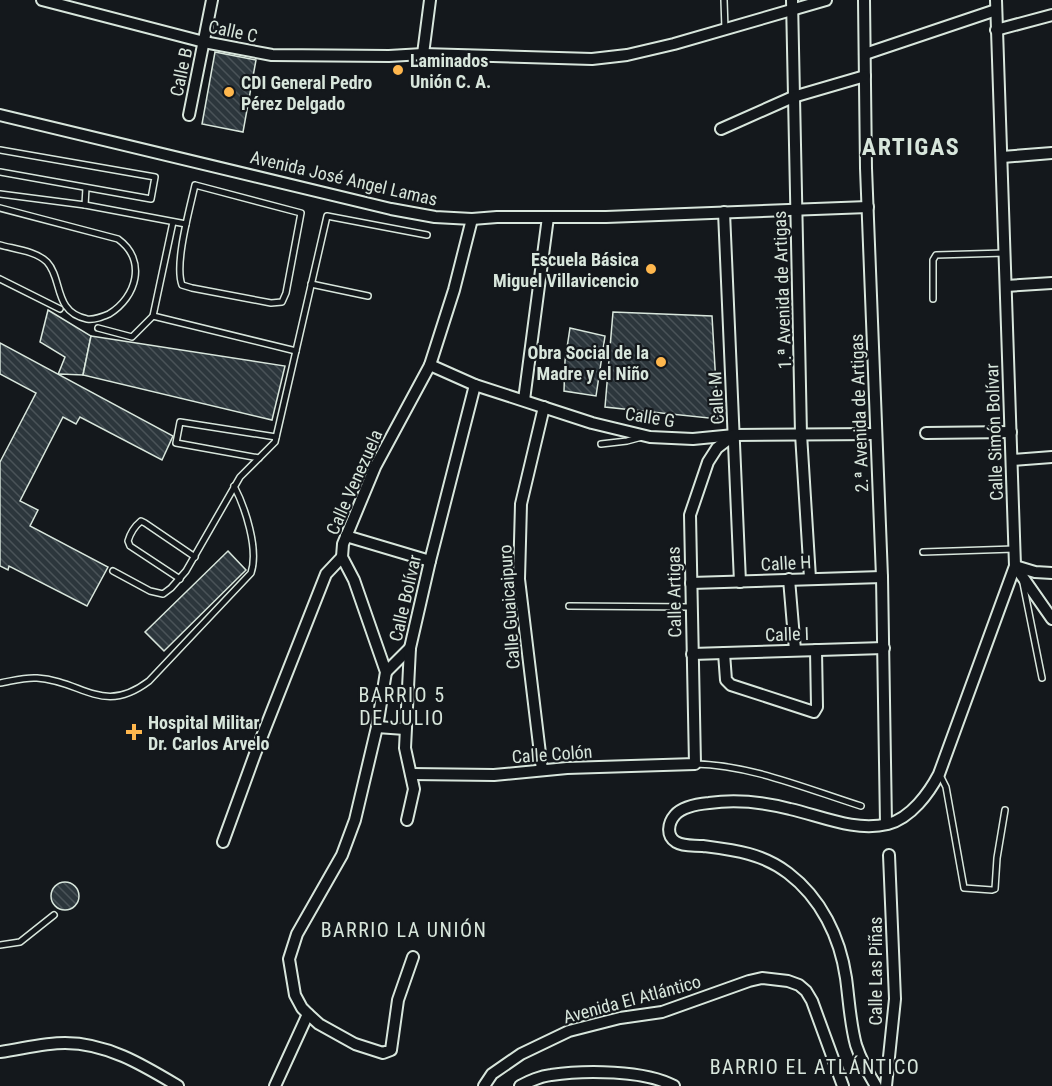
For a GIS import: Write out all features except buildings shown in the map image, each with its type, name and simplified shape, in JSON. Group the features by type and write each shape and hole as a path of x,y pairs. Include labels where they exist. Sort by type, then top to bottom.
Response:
{"street":[{"name":"Calle C","path":"42,0 204,42 272,55 423,54 607,58 674,44 792,5 826,0"},
{"name":"Calle B","path":"189,115 212,0"},
{"path":"423,54 430,0"},
{"name":"2.ª Avenida de Artigas","path":"864,0 868,207 884,648 886,824"},
{"name":"1.ª Avenida de Artigas","path":"792,5 801,434 810,578"},
{"path":"866,54 996,5"},
{"name":"Calle Simón Bolívar","path":"886,824 901,817 925,798 939,774 1015,566 996,5"},
{"path":"996,30 1052,15"},
{"path":"721,129 793,97 865,76"},
{"name":"Avenida José Angel Lamas","path":"0,115 391,209 435,217 472,219 606,217 868,207"},
{"path":"1002,157 1052,153"},
{"name":"Calle M","path":"724,212 740,582"},
{"path":"524,400 548,217"},
{"name":"Calle Venezuela","path":"413,957 398,1000 391,1050 383,1053 343,1039 319,1024 302,1008 296,994 289,959 297,934 342,855 355,820 386,672 354,580 342,557 343,544 375,467 430,365 454,290 472,219"},
{"path":"1006,286 1052,283"},
{"name":"Calle G","path":"430,365 475,385 592,423 646,436 693,438 734,435 876,434"},
{"name":"Calle Bolívar","path":"407,820 414,798 411,774 406,759 405,729 410,648 475,385"},
{"name":"Calle Guaicaipuro","path":"542,771 519,568 521,504 544,407"},
{"path":"926,433 1011,432"},
{"name":"Calle Artigas","path":"695,764 690,516 708,462 717,448 734,435"},
{"path":"1012,460 1052,457"},
{"path":"346,536 430,561"},
{"path":"223,842 326,574 342,557"},
{"path":"1015,566 1035,572 1052,573"},
{"path":"1015,566 1052,619"},
{"name":"Calle H","path":"691,583 882,577"},
{"path":"789,579 795,650"},
{"path":"386,672 410,648"},
{"name":"Calle I","path":"692,654 884,648"},
{"path":"724,654 726,680 731,686 811,712 816,710 816,650"},
{"path":"376,727 405,729"},
{"name":"Calle Colón","path":"411,774 494,775 567,768 695,764"},
{"path":"876,1086 856,1045 846,977 837,940 809,893 788,872 769,860 755,854 681,845 672,839 669,833 672,819 680,811 700,804 721,801 749,800 850,824 886,824"},
{"name":"Calle Las Piñas","path":"886,1086 895,999 889,855"},
{"name":"Avenida El Atlántico","path":"484,1086 492,1074 521,1054 569,1031 621,1018 662,1012 731,986 762,978 788,981 799,985 806,991 812,1001 843,1086"},
{"path":"275,1086 308,1014"},
{"path":"0,1052 65,1043 98,1047 139,1063 178,1086"},
{"path":"520,1086 549,1075 601,1073 659,1079 674,1086"}],"lane":[{"path":"724,0 725,29"},
{"path":"0,150 154,177 151,199 0,172"},
{"path":"195,185 301,213 286,293 282,302 271,303 182,285 180,278 186,225 195,185"},
{"path":"85,205 86,188"},
{"path":"0,194 85,205 186,225"},
{"path":"0,208 118,239 131,250 136,269 135,279 131,291 119,307 103,317 86,319 70,310 65,304 51,267 46,261 39,256 0,245"},
{"path":"113,571 150,591 163,594 180,579 195,557 234,486 271,447 276,437 327,216 428,235"},
{"path":"98,328 132,337 153,316 173,222"},
{"path":"933,299 933,260 936,255 1005,253"},
{"path":"0,279 60,309"},
{"path":"311,284 368,296"},
{"path":"153,316 296,351"},
{"path":"260,458 176,443 180,422 276,437"},
{"path":"601,444 646,436"},
{"path":"0,683 37,678 107,697 118,697 129,694 149,681 251,573 254,567 252,542 241,500 234,486"},
{"path":"180,579 130,546 129,538 138,524 141,521 145,523 195,557"},
{"path":"923,552 1014,549"},
{"path":"1022,577 1022,589 1042,678"},
{"path":"568,606 691,607"},
{"path":"695,764 713,764 758,774 861,806"},
{"path":"939,774 946,787 964,888 995,889 997,858 1005,810"},
{"path":"0,945 20,942 54,915"}],"place":[{"name":"Laminados Unión C. A.","path":"398,70"},
{"name":"CDI General Pedro Pérez Delgado","path":"229,92"},
{"name":"Escuela Básica Miguel Villavicencio","path":"651,269"},
{"name":"Obra Social de la Madre y el Niño","path":"661,362"},
{"name":"Hospital Militar Dr. Carlos Arvelo","path":"134,732"}],"district":[{"name":"ARTIGAS","path":"911,147"},
{"name":"BARRIO 5 DE JULIO","path":"402,706"},
{"name":"BARRIO LA UNIÓN","path":"404,930"},
{"name":"BARRIO EL ATLÁNTICO","path":"815,1067"}]}
